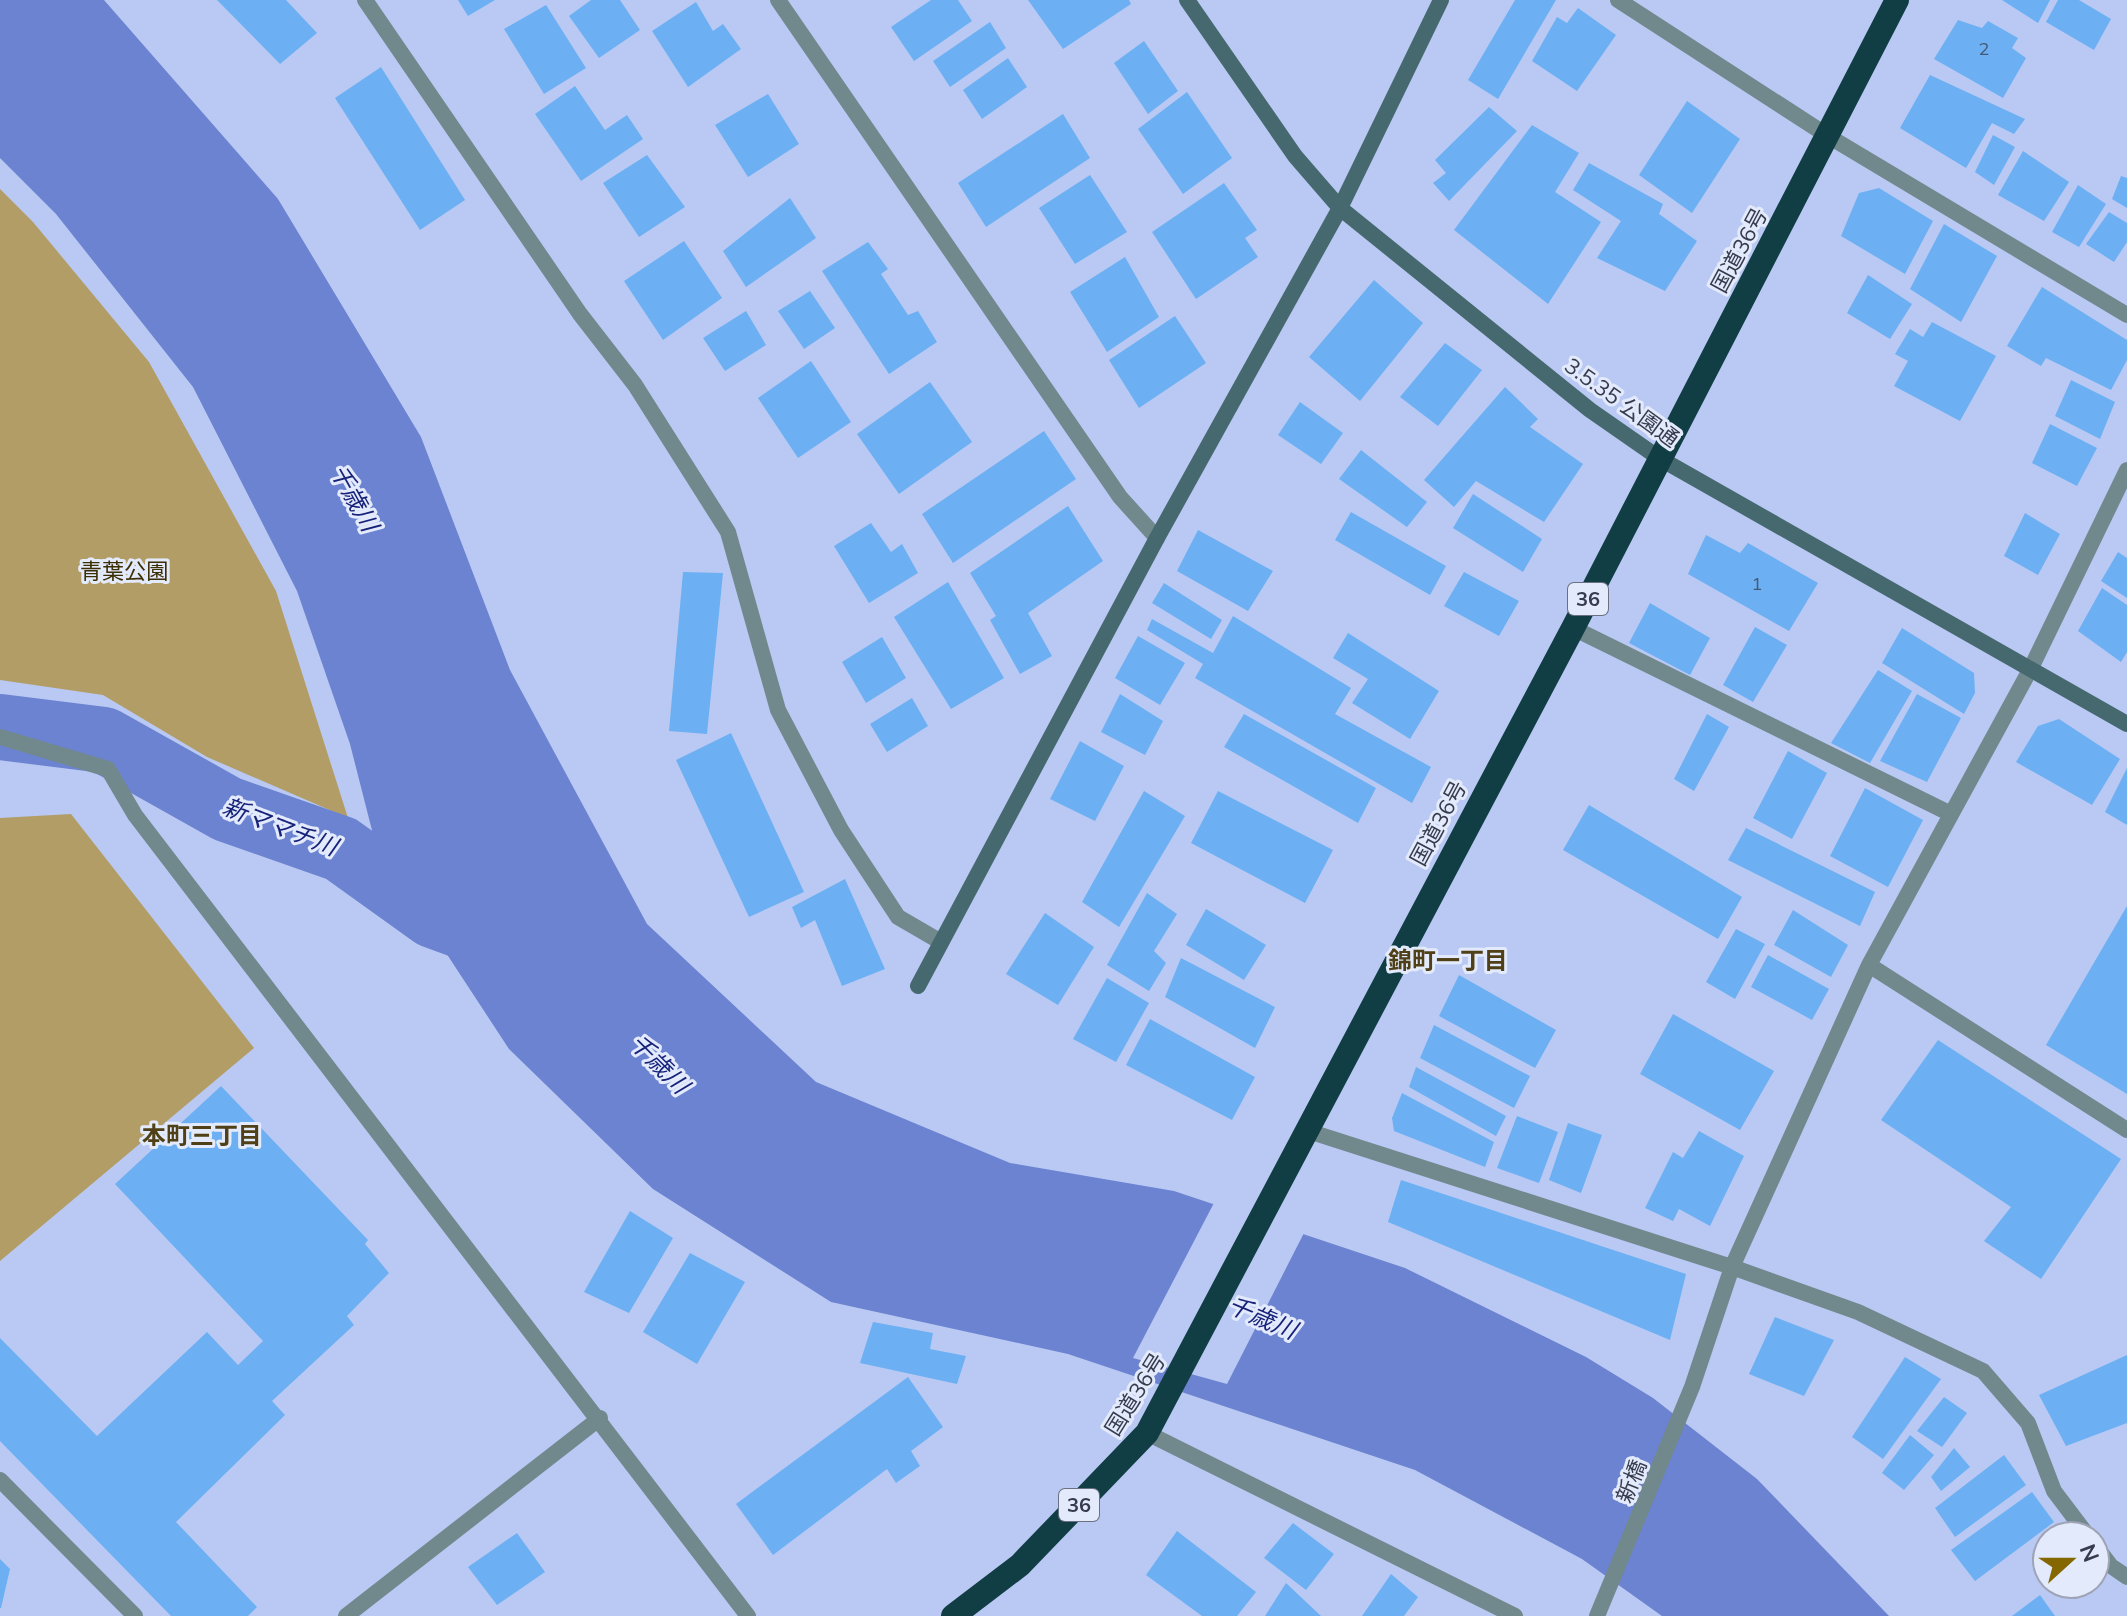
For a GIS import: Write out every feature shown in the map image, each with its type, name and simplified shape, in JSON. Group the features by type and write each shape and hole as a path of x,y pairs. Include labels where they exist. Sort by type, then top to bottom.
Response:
{"highway":[{"name":"国道36号","path":"953,1616 1020,1565 1147,1433 1573,628 1897,0"}],"street":[{"path":"365,0 580,314 635,385 728,532 778,710 841,830 898,917 941,942"},
{"path":"778,0 1120,497 1157,538"},
{"name":"3.5.35 公園通","path":"1187,0 1295,156 1340,208 1590,410 1659,458 2127,724"},
{"path":"918,986 1157,538 1340,208 1441,0"},
{"path":"1618,0 1828,136 2127,315"},
{"name":"新橋","path":"1597,1616 1611,1590 1692,1387 1732,1267 1869,965 2031,668 2127,470"},
{"path":"1573,628 1951,814"},
{"path":"0,737 108,769 135,815 600,1418 748,1616"},
{"path":"1869,965 2127,1130"},
{"path":"1305,1130 1732,1267 1858,1312 1983,1371 2028,1423 2054,1491 2076,1520"},
{"path":"346,1616 600,1418"},
{"path":"1147,1433 1515,1616"},
{"path":"0,1480 135,1616"}],"green space":[{"name":"青葉公園","path":"0,189 33,222 149,362 276,591 348,818 207,757 103,695 0,680"},
{"path":"71,814 254,1048 0,1261 0,818"}],"water":[{"name":"千歳川","path":"0,0 104,0 278,199 421,437 510,670 647,924 816,1082 1010,1163 1174,1191 1405,1268 1586,1357 1653,1398 1757,1479 1889,1616 1662,1616 1582,1559 1415,1470 1068,1354 831,1302 653,1189 509,1049 376,846 350,744 297,591 193,387 56,214 0,158"}],"pier":[{"path":"1215,1201 1305,1231 1227,1384 1133,1358"}],"building":[{"path":"217,0 286,0 317,33 280,64"},
{"path":"458,0 495,0 468,16"},
{"path":"591,0 620,0 640,30 599,58 569,16"},
{"path":"931,0 958,0 972,21 914,61 891,27"},
{"path":"1028,0 1129,0 1131,4 1063,49"},
{"path":"1515,0 1556,0 1498,99 1468,80"},
{"path":"2002,0 2050,0 2038,23"},
{"path":"2058,0 2079,0 2111,19 2094,50 2046,22"},
{"path":"696,2 713,31 723,24 741,49 688,87 652,31"},
{"path":"546,5 586,68 544,94 504,29"},
{"path":"1578,8 1616,35 1577,91 1532,61 1557,17 1567,23"},
{"path":"1958,20 1982,28 1988,21 2018,38 2012,48 2026,58 2003,98 1934,59"},
{"path":"990,22 1006,48 950,87 933,61"},
{"path":"1144,41 1178,91 1148,114 1114,63"},
{"path":"1008,58 1027,87 982,119 963,90"},
{"path":"381,67 465,200 420,230 335,98"},
{"path":"1930,75 2025,119 2014,134 1992,123 1966,168 1900,128"},
{"path":"575,86 605,130 627,115 643,139 581,181 535,114"},
{"path":"1187,92 1232,158 1183,194 1138,129"},
{"path":"768,94 799,144 748,177 715,125"},
{"path":"1687,101 1740,139 1692,213 1639,175"},
{"path":"1489,107 1517,131 1449,201 1433,183 1446,173 1435,160"},
{"path":"1063,114 1090,158 986,227 958,183"},
{"path":"1532,125 1579,153 1555,192 1601,222 1548,304 1454,230"},
{"path":"1993,135 2015,147 1994,185 1975,172"},
{"path":"2023,151 2069,182 2044,221 1998,195"},
{"path":"647,155 685,207 639,237 603,183"},
{"path":"1589,163 1663,204 1659,214 1697,241 1665,291 1597,258 1621,221 1573,190"},
{"path":"1090,175 1127,232 1075,264 1039,208"},
{"path":"2121,176 2127,178 2127,208 2112,199"},
{"path":"1224,183 1257,230 1245,238 1258,257 1196,299 1152,232"},
{"path":"2078,185 2106,204 2079,247 2052,232"},
{"path":"1879,188 1933,221 1905,274 1841,236 1859,193"},
{"path":"790,198 816,238 746,287 723,251"},
{"path":"2109,212 2127,223 2127,242 2114,262 2086,244"},
{"path":"1944,224 1997,256 1961,322 1910,289"},
{"path":"684,241 722,298 663,340 624,281"},
{"path":"868,242 888,269 881,274 908,315 918,311 937,342 889,374 822,271"},
{"path":"1125,257 1159,317 1107,352 1070,292"},
{"path":"1868,275 1912,304 1890,339 1847,313"},
{"path":"1374,280 1423,323 1360,401 1309,357"},
{"path":"2042,287 2127,340 2127,360 2111,390 2046,358 2041,366 2007,346"},
{"path":"810,291 835,328 804,349 778,311"},
{"path":"746,311 766,345 725,371 703,338"},
{"path":"1175,316 1206,363 1139,408 1109,360"},
{"path":"1932,322 1996,356 1960,421 1894,386 1908,361 1895,354 1910,329 1923,337"},
{"path":"1445,343 1482,370 1438,426 1400,397"},
{"path":"811,361 851,422 798,458 758,398"},
{"path":"2071,380 2115,402 2100,439 2055,416"},
{"path":"930,382 972,442 899,494 857,434"},
{"path":"1505,387 1538,419 1530,427 1583,464 1544,522 1476,481 1454,507 1424,480"},
{"path":"1300,402 1343,433 1321,464 1278,435"},
{"path":"2050,424 2097,448 2077,486 2032,463"},
{"path":"1044,431 1076,479 953,563 922,514"},
{"path":"1361,450 1427,502 1407,527 1339,479"},
{"path":"1473,494 1542,539 1523,572 1453,528"},
{"path":"1068,506 1103,561 1028,613 1052,656 1020,674 990,620 996,616 970,573"},
{"path":"1351,512 1446,566 1430,595 1335,540"},
{"path":"2025,513 2060,534 2038,575 2004,556"},
{"path":"871,523 891,552 902,544 918,573 869,603 834,546"},
{"path":"1198,530 1273,571 1248,611 1177,571"},
{"path":"1706,535 1740,553 1748,543 1818,583 1789,631 1688,574"},
{"path":"2118,552 2127,558 2127,598 2101,581"},
{"path":"683,572 723,573 707,734 669,731"},
{"path":"1464,572 1519,601 1499,636 1444,606"},
{"path":"948,582 1004,678 951,709 894,617"},
{"path":"1164,583 1222,620 1211,639 1152,603"},
{"path":"2102,588 2127,605 2127,652 2121,662 2078,631"},
{"path":"1650,603 1710,638 1690,675 1629,643"},
{"path":"1233,616 1351,688 1335,714 1431,767 1412,803 1195,678 1203,664 1147,630 1152,619 1213,653"},
{"path":"1755,627 1787,645 1753,702 1723,685"},
{"path":"1902,628 1974,673 1975,693 1964,714 1882,663"},
{"path":"1348,633 1439,691 1410,739 1352,703 1368,679 1333,658"},
{"path":"1138,636 1185,663 1160,705 1115,678"},
{"path":"882,637 906,678 866,703 842,662"},
{"path":"1878,670 1912,691 1870,763 1831,743"},
{"path":"1120,694 1163,721 1145,755 1101,732"},
{"path":"1917,694 1961,718 1927,782 1880,761"},
{"path":"912,698 928,726 887,752 870,724"},
{"path":"1244,714 1376,788 1358,823 1224,747"},
{"path":"1707,714 1729,727 1694,791 1674,779"},
{"path":"2059,719 2120,759 2092,805 2016,762 2038,726"},
{"path":"731,733 804,892 749,917 676,760"},
{"path":"1080,741 1124,766 1095,821 1050,799"},
{"path":"1788,751 1827,773 1792,839 1753,818"},
{"path":"2127,768 2127,825 2105,812"},
{"path":"1865,788 1923,820 1888,887 1830,856"},
{"path":"1144,791 1185,816 1119,927 1082,902"},
{"path":"1218,791 1333,850 1305,903 1191,843"},
{"path":"1589,805 1742,897 1718,939 1563,850"},
{"path":"1746,828 1875,892 1860,926 1728,860"},
{"path":"845,879 885,969 842,986 815,920 801,928 792,907"},
{"path":"1147,893 1177,914 1154,951 1166,963 1149,991 1107,965"},
{"path":"2127,906 2127,1094 2046,1045"},
{"path":"1206,909 1266,945 1244,980 1186,945"},
{"path":"1793,910 1848,945 1831,977 1774,945"},
{"path":"1045,913 1094,947 1058,1005 1006,974"},
{"path":"1736,929 1765,944 1735,999 1706,982"},
{"path":"1768,955 1829,989 1812,1020 1751,987"},
{"path":"1181,958 1275,1007 1255,1048 1165,997"},
{"path":"1459,975 1556,1030 1535,1068 1439,1016"},
{"path":"1107,978 1149,1003 1116,1062 1073,1039"},
{"path":"1673,1014 1774,1071 1740,1130 1640,1074"},
{"path":"1150,1019 1255,1077 1232,1120 1126,1065"},
{"path":"1434,1025 1530,1076 1514,1108 1420,1058"},
{"path":"1938,1040 2121,1159 2041,1279 1984,1241 2011,1207 1881,1120"},
{"path":"1416,1067 1506,1116 1496,1136 1409,1087"},
{"path":"221,1086 368,1240 365,1244 389,1273 347,1316 354,1325 272,1401 285,1415 176,1522 257,1607 248,1616 171,1616 0,1441 0,1338 97,1436 207,1332 238,1365 263,1341 115,1184"},
{"path":"1402,1093 1494,1142 1485,1167 1394,1131 1392,1118"},
{"path":"1517,1116 1558,1132 1539,1183 1497,1168"},
{"path":"1568,1123 1602,1135 1581,1193 1549,1180"},
{"path":"1699,1131 1744,1156 1710,1226 1679,1209 1673,1221 1645,1208 1673,1152 1683,1158"},
{"path":"1401,1180 1686,1274 1670,1340 1388,1222"},
{"path":"630,1211 673,1238 629,1313 584,1292"},
{"path":"690,1253 745,1282 697,1364 643,1332"},
{"path":"1775,1317 1834,1340 1804,1396 1749,1374"},
{"path":"873,1322 933,1333 930,1349 966,1356 957,1384 860,1363"},
{"path":"2127,1355 2127,1423 2066,1446 2039,1395"},
{"path":"1905,1357 1941,1379 1883,1459 1852,1437"},
{"path":"908,1377 943,1427 911,1451 920,1466 896,1483 887,1469 773,1555 736,1504"},
{"path":"1944,1397 1967,1413 1942,1447 1917,1431"},
{"path":"1910,1435 1934,1455 1904,1490 1882,1473"},
{"path":"1954,1448 1970,1467 1941,1491 1931,1477"},
{"path":"2004,1455 2026,1485 1955,1537 1935,1508"},
{"path":"2032,1492 2053,1520 2031,1520 2031,1539 1975,1581 1951,1550"},
{"path":"1293,1523 1334,1554 1306,1590 1264,1558"},
{"path":"1177,1531 1256,1592 1237,1616 1202,1616 1146,1575"},
{"path":"517,1533 545,1572 497,1605 468,1567"},
{"path":"0,1559 10,1569 1,1608 0,1608"},
{"path":"1391,1574 1418,1597 1404,1616 1362,1616"},
{"path":"1286,1583 1321,1616 1265,1616"},
{"path":"2033,1600 2044,1600 2055,1616 2012,1616"}],"waterway":[{"name":"新ママチ川","path":"0,727 104,740 227,809 341,849 433,915 493,937"}],"district":[{"name":"錦町一丁目","path":"1448,961"},
{"name":"本町三丁目","path":"202,1136"}]}
